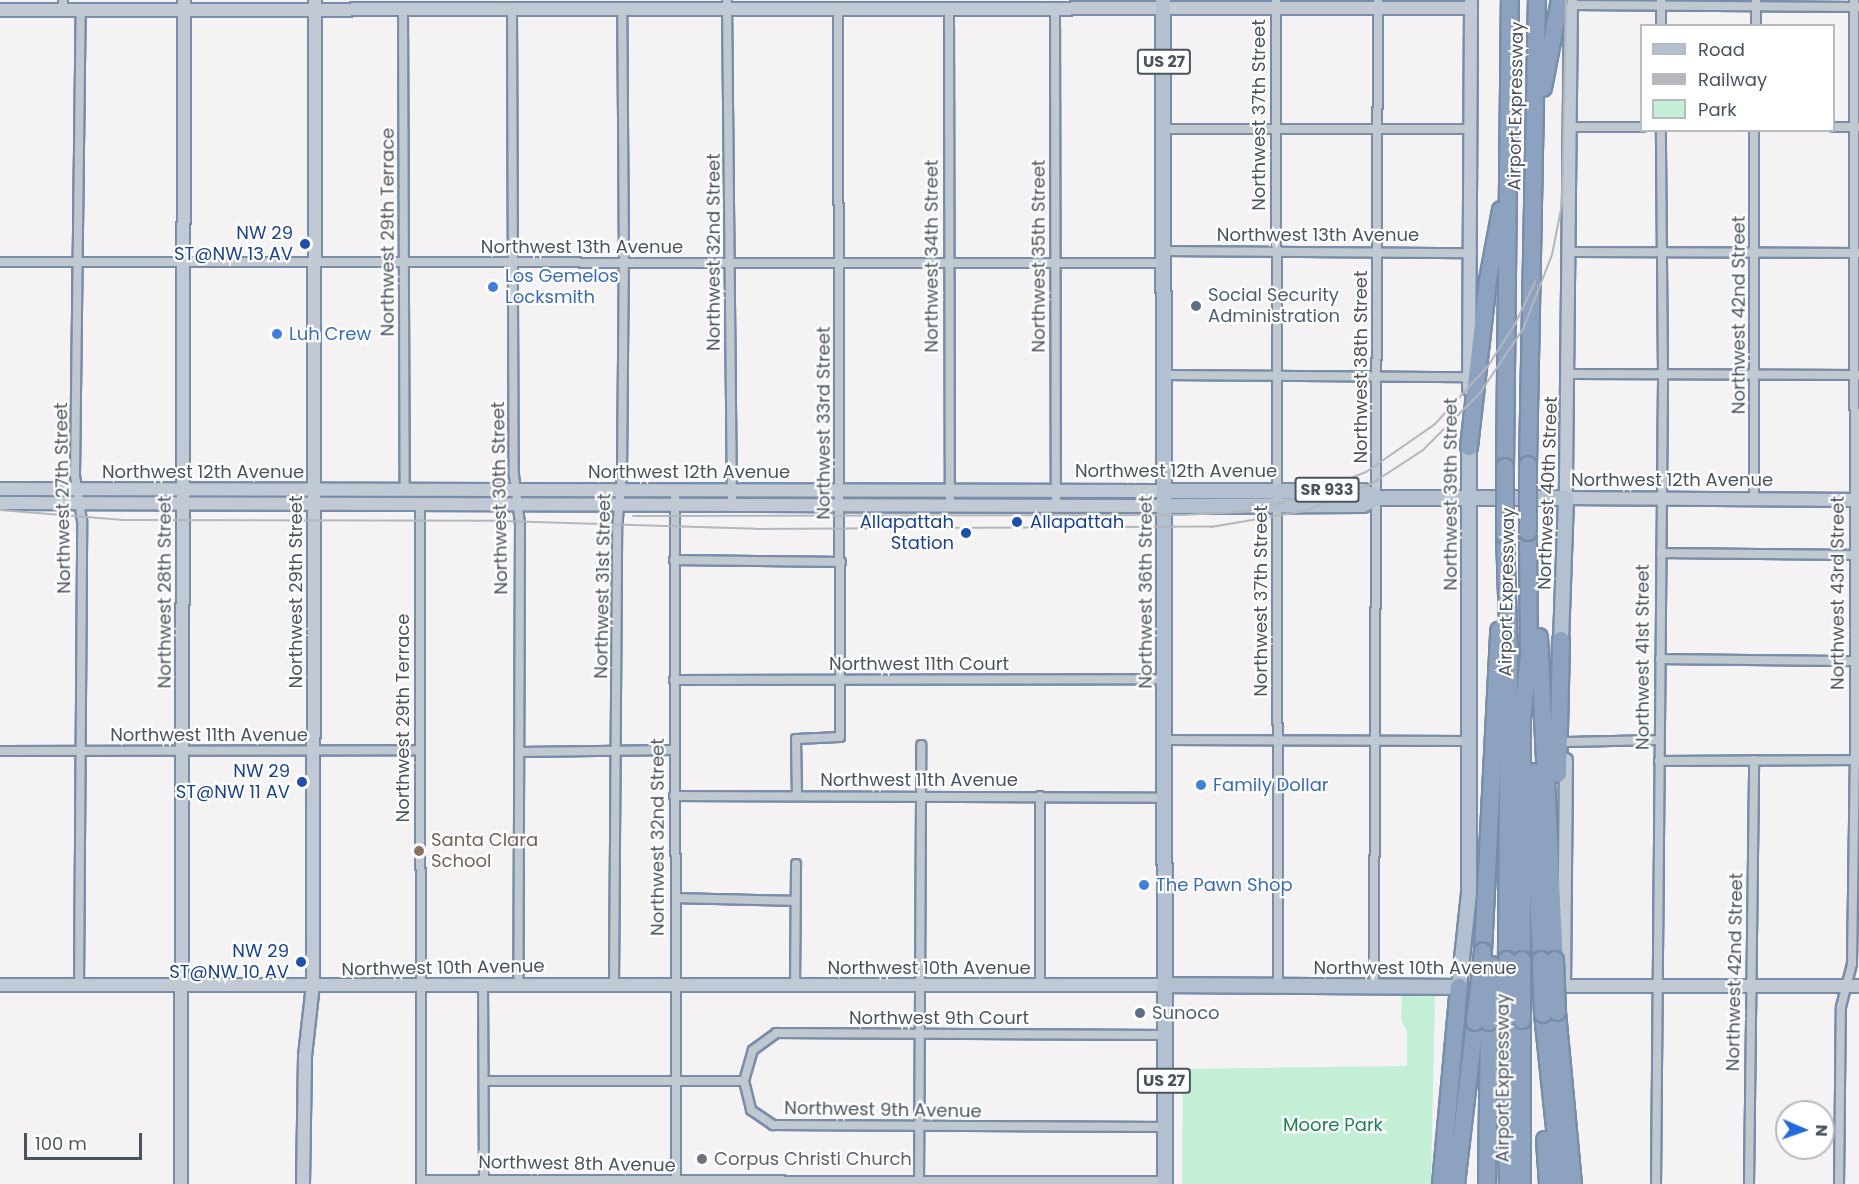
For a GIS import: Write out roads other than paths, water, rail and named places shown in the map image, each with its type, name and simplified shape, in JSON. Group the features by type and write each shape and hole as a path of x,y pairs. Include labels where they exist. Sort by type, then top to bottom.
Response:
{"highway":[{"name":"Airport Expressway","path":"1510,0 1504,536 1509,656 1501,956 1514,1019 1522,1184"},
{"name":"Airport Expressway","path":"1501,956 1529,656 1527,532 1537,0"},
{"path":"1535,152 1567,2"},
{"path":"1469,447 1489,269 1507,189"},
{"path":"1456,1184 1469,1071 1501,956 1486,885 1504,570"},
{"path":"1527,579 1538,614 1554,925"},
{"path":"1548,960 1554,925 1562,640"},
{"path":"1529,656 1561,1184"},
{"path":"1441,1184 1459,987"},
{"path":"1548,1184 1542,1066 1550,1013"},
{"path":"1550,1013 1573,1184"},
{"name":"Airport Expressway","path":"1508,1184 1514,1019"},
{"path":"1482,1022 1487,1184"},
{"path":"1467,1184 1469,1071"}],"main road":[{"name":"Northwest 36th Street","path":"1164,4 1163,1035 1165,1182"},
{"name":"Northwest 39th Street","path":"1459,987 1469,894 1469,447"},
{"name":"Northwest 12th Avenue","path":"1164,491 1277,497"},
{"name":"Northwest 12th Avenue","path":"1164,506 1363,491 1377,498 1566,498"},
{"name":"Northwest 40th Street","path":"1562,640 1566,498"},
{"name":"Northwest 10th Avenue","path":"1164,986 1459,987"}],"street":[{"path":"1567,2 1856,5"},
{"name":"Northwest 40th Street","path":"1566,498 1570,374 1570,128 1567,2"},
{"name":"Northwest 37th Street","path":"1276,3 1274,252 1278,986"},
{"name":"Northwest 38th Street","path":"1374,986 1374,742 1379,375 1378,3"},
{"path":"1661,3 1661,24"},
{"path":"1756,3 1756,24"},
{"path":"0,10 63,5 81,9 184,5 315,5 403,10 490,5 512,9 728,4 814,4 838,8 921,4 949,9 1040,4 1054,8 1164,4 1471,4"},
{"name":"Northwest 32nd Street","path":"728,4 732,504"},
{"name":"Northwest 39th Street","path":"1469,447 1472,253 1471,4"},
{"name":"Northwest 28th Street","path":"181,1184 184,751 182,491 185,263 184,5"},
{"name":"Northwest 29th Street","path":"303,1184 305,1056 313,985 315,5"},
{"name":"Northwest 31st Street","path":"614,985 624,263 617,5"},
{"name":"Northwest 43rd Street","path":"1839,1184 1841,1007 1853,987 1851,964 1857,760 1856,5"},
{"name":"Northwest 33rd Street","path":"797,796 796,739 840,737 842,490 838,8"},
{"name":"Northwest 35th Street","path":"1054,8 1056,504"},
{"name":"Northwest 27th Street","path":"79,986 81,752 77,490 81,9"},
{"name":"Northwest 30th Street","path":"512,9 516,490 518,504 518,985"},
{"name":"Northwest 34th Street","path":"949,9 950,504"},
{"name":"Northwest 29th Terrace","path":"403,10 405,491"},
{"path":"1570,128 1640,127"},
{"path":"1835,127 1856,127"},
{"path":"1164,129 1472,129"},
{"name":"Northwest 41st Street","path":"1656,1184 1663,375 1660,132"},
{"name":"Northwest 42nd Street","path":"1754,132 1756,376 1754,499"},
{"name":"Northwest 13th Avenue","path":"0,262 79,265 185,263 948,264 1056,263 1274,252 1472,253"},
{"path":"1569,252 1856,253"},
{"path":"1570,374 1856,375"},
{"path":"1164,375 1469,377"},
{"name":"Northwest 12th Avenue","path":"0,489 405,491 1056,489 1164,491"},
{"path":"420,505 427,498 472,490"},
{"name":"Northwest 32nd Street","path":"675,490 676,1183"},
{"path":"359,505 373,498 396,498 405,491"},
{"name":"Northwest 12th Avenue","path":"1566,498 1856,500"},
{"name":"Northwest 12th Avenue","path":"0,503 1164,506"},
{"name":"Northwest 29th Terrace","path":"420,505 421,1182"},
{"path":"1661,553 1857,555"},
{"path":"674,560 841,562"},
{"name":"Northwest 40th Street","path":"1562,640 1566,742 1564,986"},
{"path":"1660,658 1857,661"},
{"name":"Northwest 11th Court","path":"674,680 1164,679"},
{"path":"1165,740 1468,741"},
{"path":"1566,742 1659,740"},
{"path":"919,1182 921,745"},
{"name":"Northwest 11th Avenue","path":"0,751 419,750"},
{"path":"519,752 674,750"},
{"name":"Northwest 42nd Street","path":"1749,1184 1754,760"},
{"path":"1659,761 1857,760"},
{"name":"Northwest 11th Avenue","path":"674,796 1165,798"},
{"path":"1040,796 1040,986"},
{"path":"795,985 796,864"},
{"path":"676,898 795,901"},
{"name":"Northwest 10th Avenue","path":"0,985 1164,986"},
{"path":"483,985 484,1182"},
{"name":"Northwest 10th Avenue","path":"1459,987 1853,987"},
{"name":"Northwest 9th Court","path":"744,1081 753,1050 776,1033 1163,1035"},
{"path":"484,1081 676,1083 744,1081"},
{"name":"Northwest 9th Avenue","path":"744,1081 751,1110 773,1125 919,1128 1164,1127"},
{"name":"Northwest 8th Avenue","path":"421,1182 1165,1182"}],"railway":[{"path":"0,510 124,520 506,521 756,529 1211,527 1305,511 1371,484 1423,450 1480,393 1523,329 1552,255 1562,204 1566,0"},
{"path":"633,516 1181,515 1241,512 1301,498 1366,472 1435,424 1488,366 1515,324 1535,282"}],"place":[{"name":"NW 29 ST@NW 13 AV","path":"305,244"},
{"name":"Los Gemelos Locksmith","path":"493,287"},
{"name":"Social Security Administration","path":"1196,306"},
{"name":"Luh Crew","path":"277,334"},
{"name":"Allapattah","path":"1017,522"},
{"name":"Allapattah Station","path":"966,533"},
{"name":"NW 29 ST@NW 11 AV","path":"302,782"},
{"name":"Family Dollar","path":"1201,785"},
{"name":"Santa Clara School","path":"419,851"},
{"name":"The Pawn Shop","path":"1144,885"},
{"name":"NW 29 ST@NW 10 AV","path":"301,962"},
{"name":"Sunoco","path":"1140,1013"},
{"name":"Corpus Christi Church","path":"702,1159"}],"park label":[{"name":"Moore Park","path":"1333,1125"}]}
